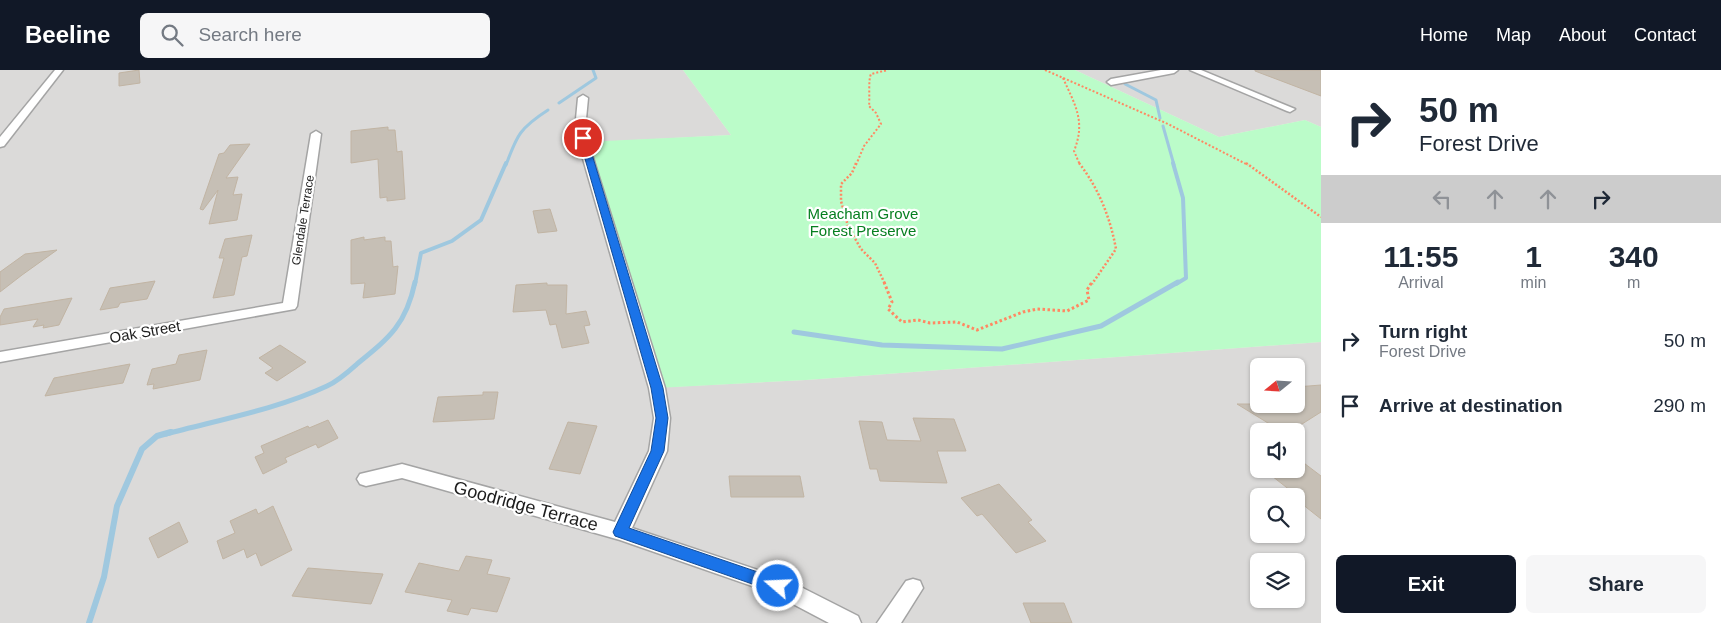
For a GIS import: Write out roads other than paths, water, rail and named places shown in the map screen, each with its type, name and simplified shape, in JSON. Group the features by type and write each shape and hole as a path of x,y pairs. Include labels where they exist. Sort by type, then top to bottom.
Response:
{"street":[{"path":"0,144 59,70"},
{"path":"1111,82 1174,70"},
{"path":"1194,70 1290,109"},
{"path":"582,98 581,119 584,145 657,388 662,418 658,451 620,532"},
{"name":"Glendale Terrace","path":"290,306 316,134"},
{"name":"Oak Street","path":"0,358 290,306"},
{"name":"Goodridge Terrace","path":"366,479 402,471 620,532 778,586 850,623"},
{"path":"888,623 913,588"}],"waterway":[{"path":"559,103 596,78 593,70"},
{"path":"1125,84 1156,100 1160,118"},
{"path":"506,165 513,146 525,127 548,110"},
{"path":"1163,126 1174,165"},
{"path":"415,284 421,253 452,241 481,220 506,163"},
{"path":"1173,163 1183,198 1186,278 1176,284"},
{"path":"166,434 268,408 335,382 395,329 407,309 415,282"},
{"path":"794,332 882,345 1002,349 1101,326 1178,282"},
{"path":"89,623 104,577 117,506 142,449 157,436 171,432"}],"park label":[{"name":"Meacham Grove Forest Preserve","path":"863,222"}]}
